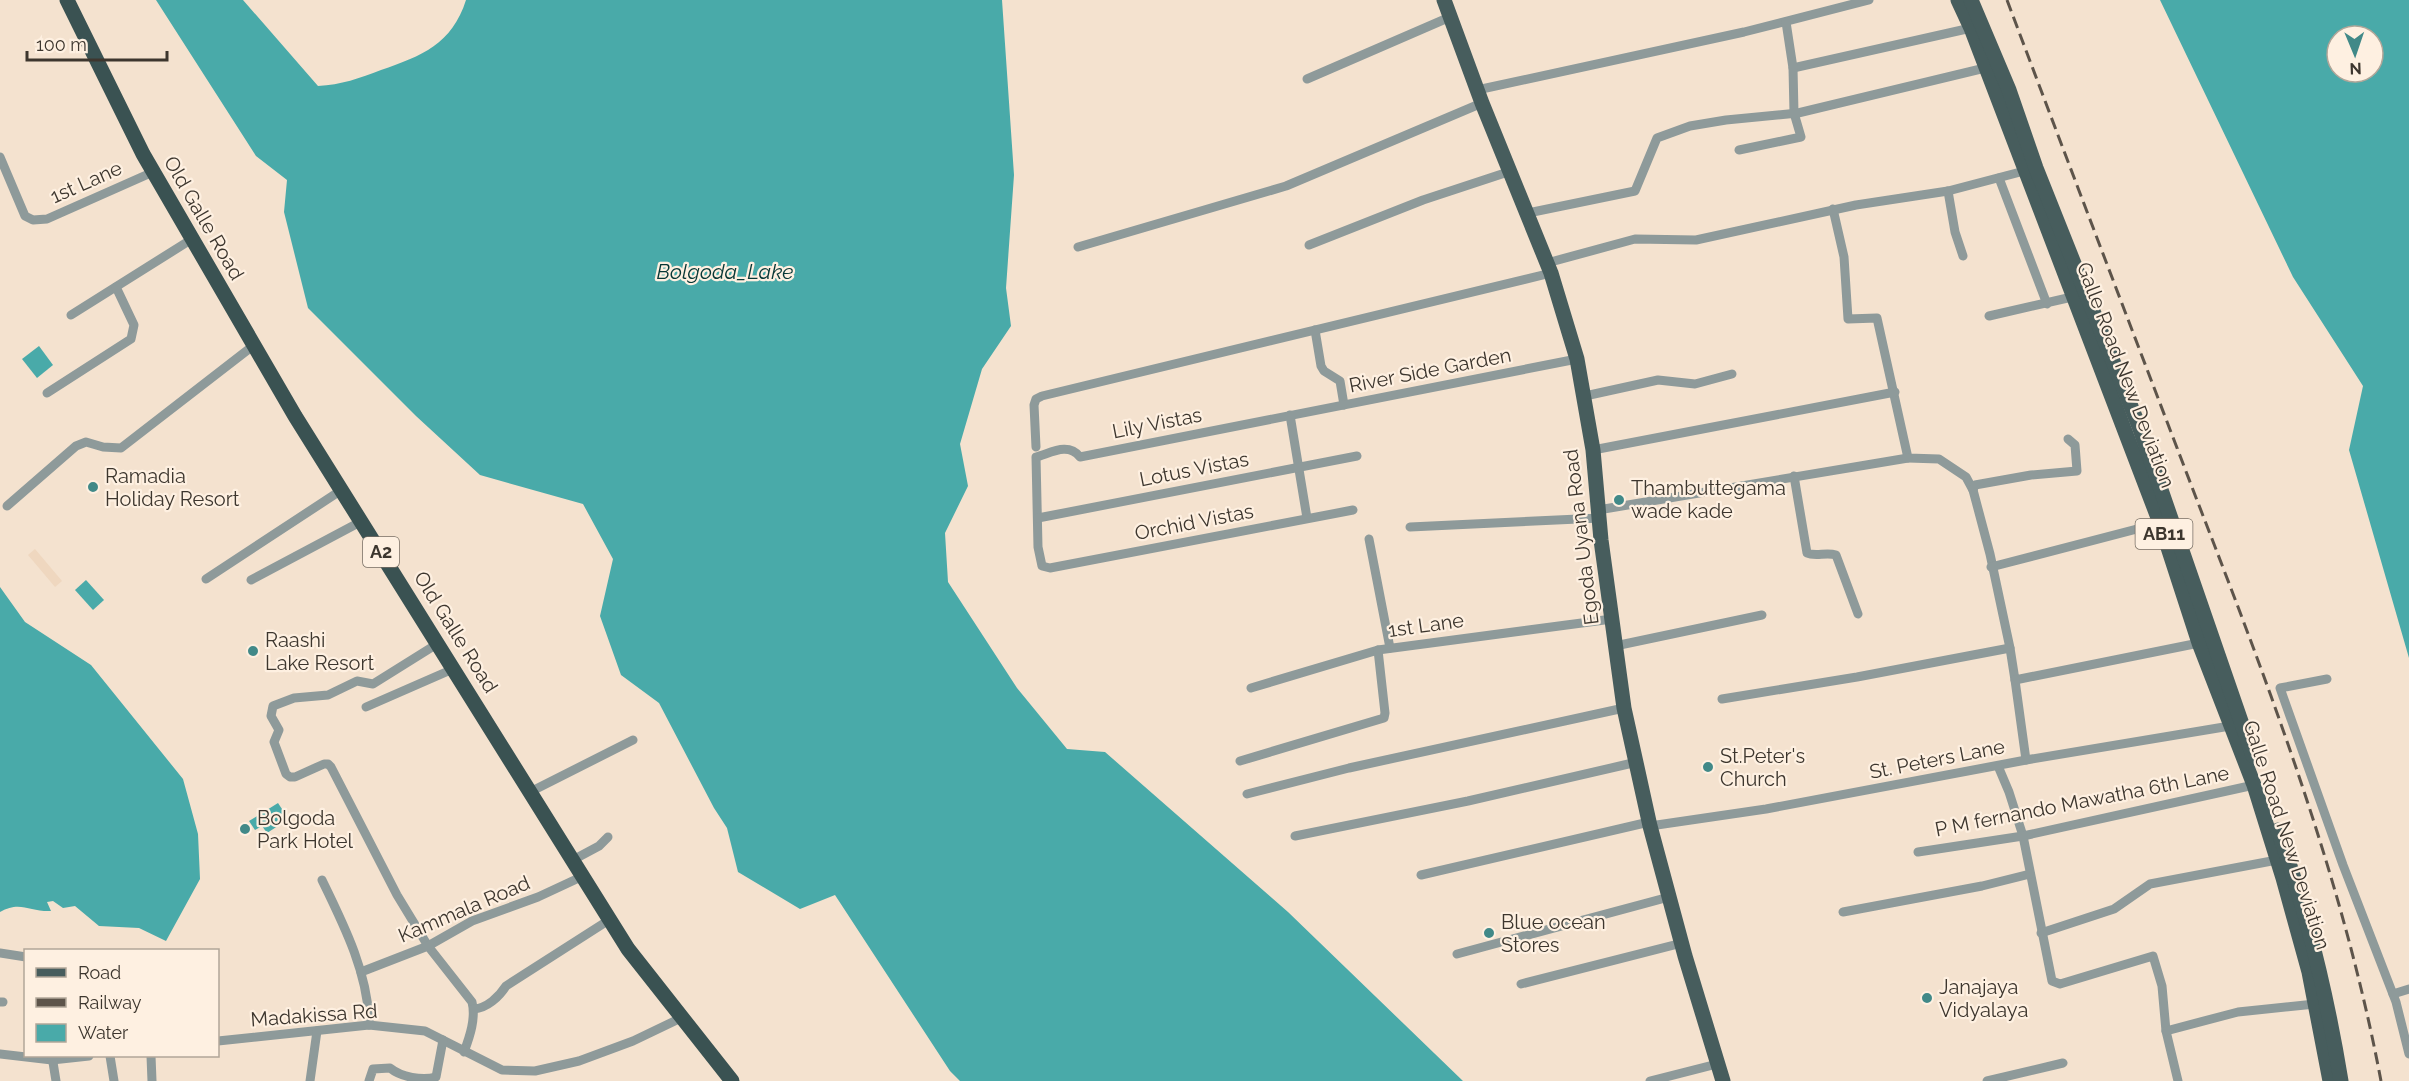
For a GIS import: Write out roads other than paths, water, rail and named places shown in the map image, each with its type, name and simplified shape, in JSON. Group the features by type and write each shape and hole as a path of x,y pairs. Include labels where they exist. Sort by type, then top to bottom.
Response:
{"highway":[{"name":"Old Galle Road","path":"67,0 153,172 296,416 571,861 628,949 732,1081"}],"main road":[{"name":"Egoda Uyana Road","path":"1444,0 1549,268 1577,359 1593,450 1624,708 1669,897 1723,1081"},
{"name":"Galle Road New Deviation","path":"1958,0 2140,429 2294,875 2320,970 2341,1081"},
{"name":"Galle Road New Deviation","path":"1971,0 2009,90 2030,169 2072,297 2160,523 2199,643 2254,785 2309,972 2330,1081"}],"street":[{"path":"1078,247 1286,186 1480,96 1869,0"},
{"path":"1307,79 1450,17"},
{"path":"1739,150 1801,137 1794,113 1793,68 1786,22"},
{"path":"1793,68 1971,28"},
{"path":"1528,213 1635,190 1657,138 1690,126 1736,118 1794,113 1985,68"},
{"name":"1st Lane","path":"0,157 25,216 33,220 47,219 153,172"},
{"path":"1038,518 1034,405 1036,399 1042,396 1315,330 1549,268 1635,239 1696,240 1833,209 1948,191 2030,169"},
{"path":"1309,245 1423,200 1511,171"},
{"path":"1999,178 2047,304"},
{"path":"1948,191 1955,232 1963,256"},
{"path":"1833,209 1844,257 1848,319 1877,318 1908,458"},
{"path":"71,315 192,239"},
{"path":"46,393 131,339 134,325 116,287"},
{"path":"1989,316 2072,297"},
{"path":"1315,330 1321,366 1324,372 1340,381 1344,405"},
{"path":"7,506 76,446 86,442 103,447 121,448 254,345"},
{"name":"River Side Garden","path":"1290,416 1577,359"},
{"path":"1585,396 1658,380 1695,384 1732,374"},
{"path":"1593,450 1895,392"},
{"path":"1290,416 1307,518"},
{"name":"Lily Vistas","path":"1036,452 1069,448 1075,450 1080,457 1290,416"},
{"path":"1972,490 1976,486 2000,480 2077,471 2075,445 2068,439"},
{"name":"Lotus Vistas","path":"1038,518 1357,456"},
{"path":"1410,527 1599,514 1794,476 1908,458 1939,459 1966,477 1972,490 1990,554 2010,648 2026,760"},
{"path":"1794,476 1807,553 1836,555 1858,614"},
{"path":"206,579 343,489"},
{"name":"Orchid Vistas","path":"1038,518 1038,547 1042,566 1050,568 1353,510"},
{"path":"251,580 362,521"},
{"path":"1991,567 2160,523"},
{"path":"1369,539 1390,648"},
{"path":"1616,646 1762,615"},
{"name":"1st Lane","path":"1251,688 1378,650 1612,619"},
{"path":"2015,680 2199,643"},
{"path":"437,645 373,684 357,681 328,695 294,698 273,706 271,716 279,730 274,742 286,774 295,777 324,764 331,767 397,895 428,946 472,1002 474,1009 470,1036 464,1052"},
{"path":"1722,699 1857,677 2010,648"},
{"path":"1240,761 1383,718 1386,713 1378,650"},
{"path":"366,707 453,669"},
{"path":"2327,679 2280,688 2343,865 2393,994 2409,1054"},
{"path":"1247,795 1349,768 1624,708"},
{"name":"St. Peters Lane","path":"1421,875 1650,824 1766,809 2026,760 2230,726"},
{"path":"530,792 633,740"},
{"path":"1295,836 1468,801 1637,762"},
{"path":"1998,766 2023,836 2052,981 2060,984 2153,956 2162,986 2166,1031 2178,1081"},
{"name":"P M fernando Mawatha 6th Lane","path":"1918,852 2023,836 2254,785"},
{"path":"571,861 599,846 608,837"},
{"path":"2041,933 2114,909 2150,884 2277,860"},
{"path":"1843,912 1983,886 2030,874"},
{"name":"Kammala Road","path":"361,972 428,946 472,921 538,897 581,877"},
{"path":"322,880 361,972 369,1005 369,1025"},
{"path":"1456,954 1669,897"},
{"path":"474,1009 481,1009 500,994 506,986 609,920"},
{"path":"1521,984 1682,943"},
{"path":"0,953 24,957"},
{"path":"2393,994 2409,989"},
{"path":"2166,1031 2238,1012 2315,1004"},
{"name":"Madakissa Rd","path":"219,1041 369,1025 425,1031 502,1070 536,1076 633,1041 681,1018"},
{"path":"309,1081 317,1031"},
{"path":"369,1081 373,1069 390,1068 398,1075 434,1078 443,1040"},
{"path":"0,1054 24,1056"},
{"path":"56,1081 52,1058 70,1057"},
{"path":"110,1057 114,1081"},
{"path":"151,1057 152,1081"},
{"path":"1987,1081 2063,1063"},
{"path":"1650,1081 1717,1064"}],"water":[{"name":"Bolgoda_Lake","path":"156,0 243,0 318,86 358,78 422,53 444,38 453,28 466,0 1002,0 1014,175 1006,288 1011,326 982,369 960,444 968,486 945,533 948,582 1017,688 1067,749 1105,752 1288,912 1463,1081 960,1081 950,1071 835,895 800,909 738,872 727,828 714,808 659,703 621,675 600,616 613,559 583,504 480,475 416,416 308,308 284,212 287,180 256,156"},
{"path":"2160,0 2409,0 2409,658 2349,450 2363,386 2293,277"},
{"path":"39,346 53,365 37,378 22,359"},
{"path":"86,580 104,600 93,610 75,590"},
{"path":"0,587 25,622 91,665 183,779 198,834 200,879 166,941 139,928 99,926 75,906 63,908 53,901 47,902 51,911 13,907 0,912"},
{"path":"278,803 284,812 277,817 281,824 267,833 262,826 255,830 249,821"}],"railway":[{"path":"2007,0 2223,567 2302,784 2346,931 2381,1081"}],"place":[{"name":"Ramadia Holiday Resort","path":"93,487"},
{"name":"Thambuttegama wade kade","path":"1619,500"},
{"name":"Raashi Lake Resort","path":"253,651"},
{"name":"St.Peter's Church","path":"1708,767"},
{"name":"Bolgoda Park Hotel","path":"245,829"},
{"name":"Blue ocean Stores","path":"1489,933"},
{"name":"Janajaya Vidyalaya","path":"1927,998"}]}
